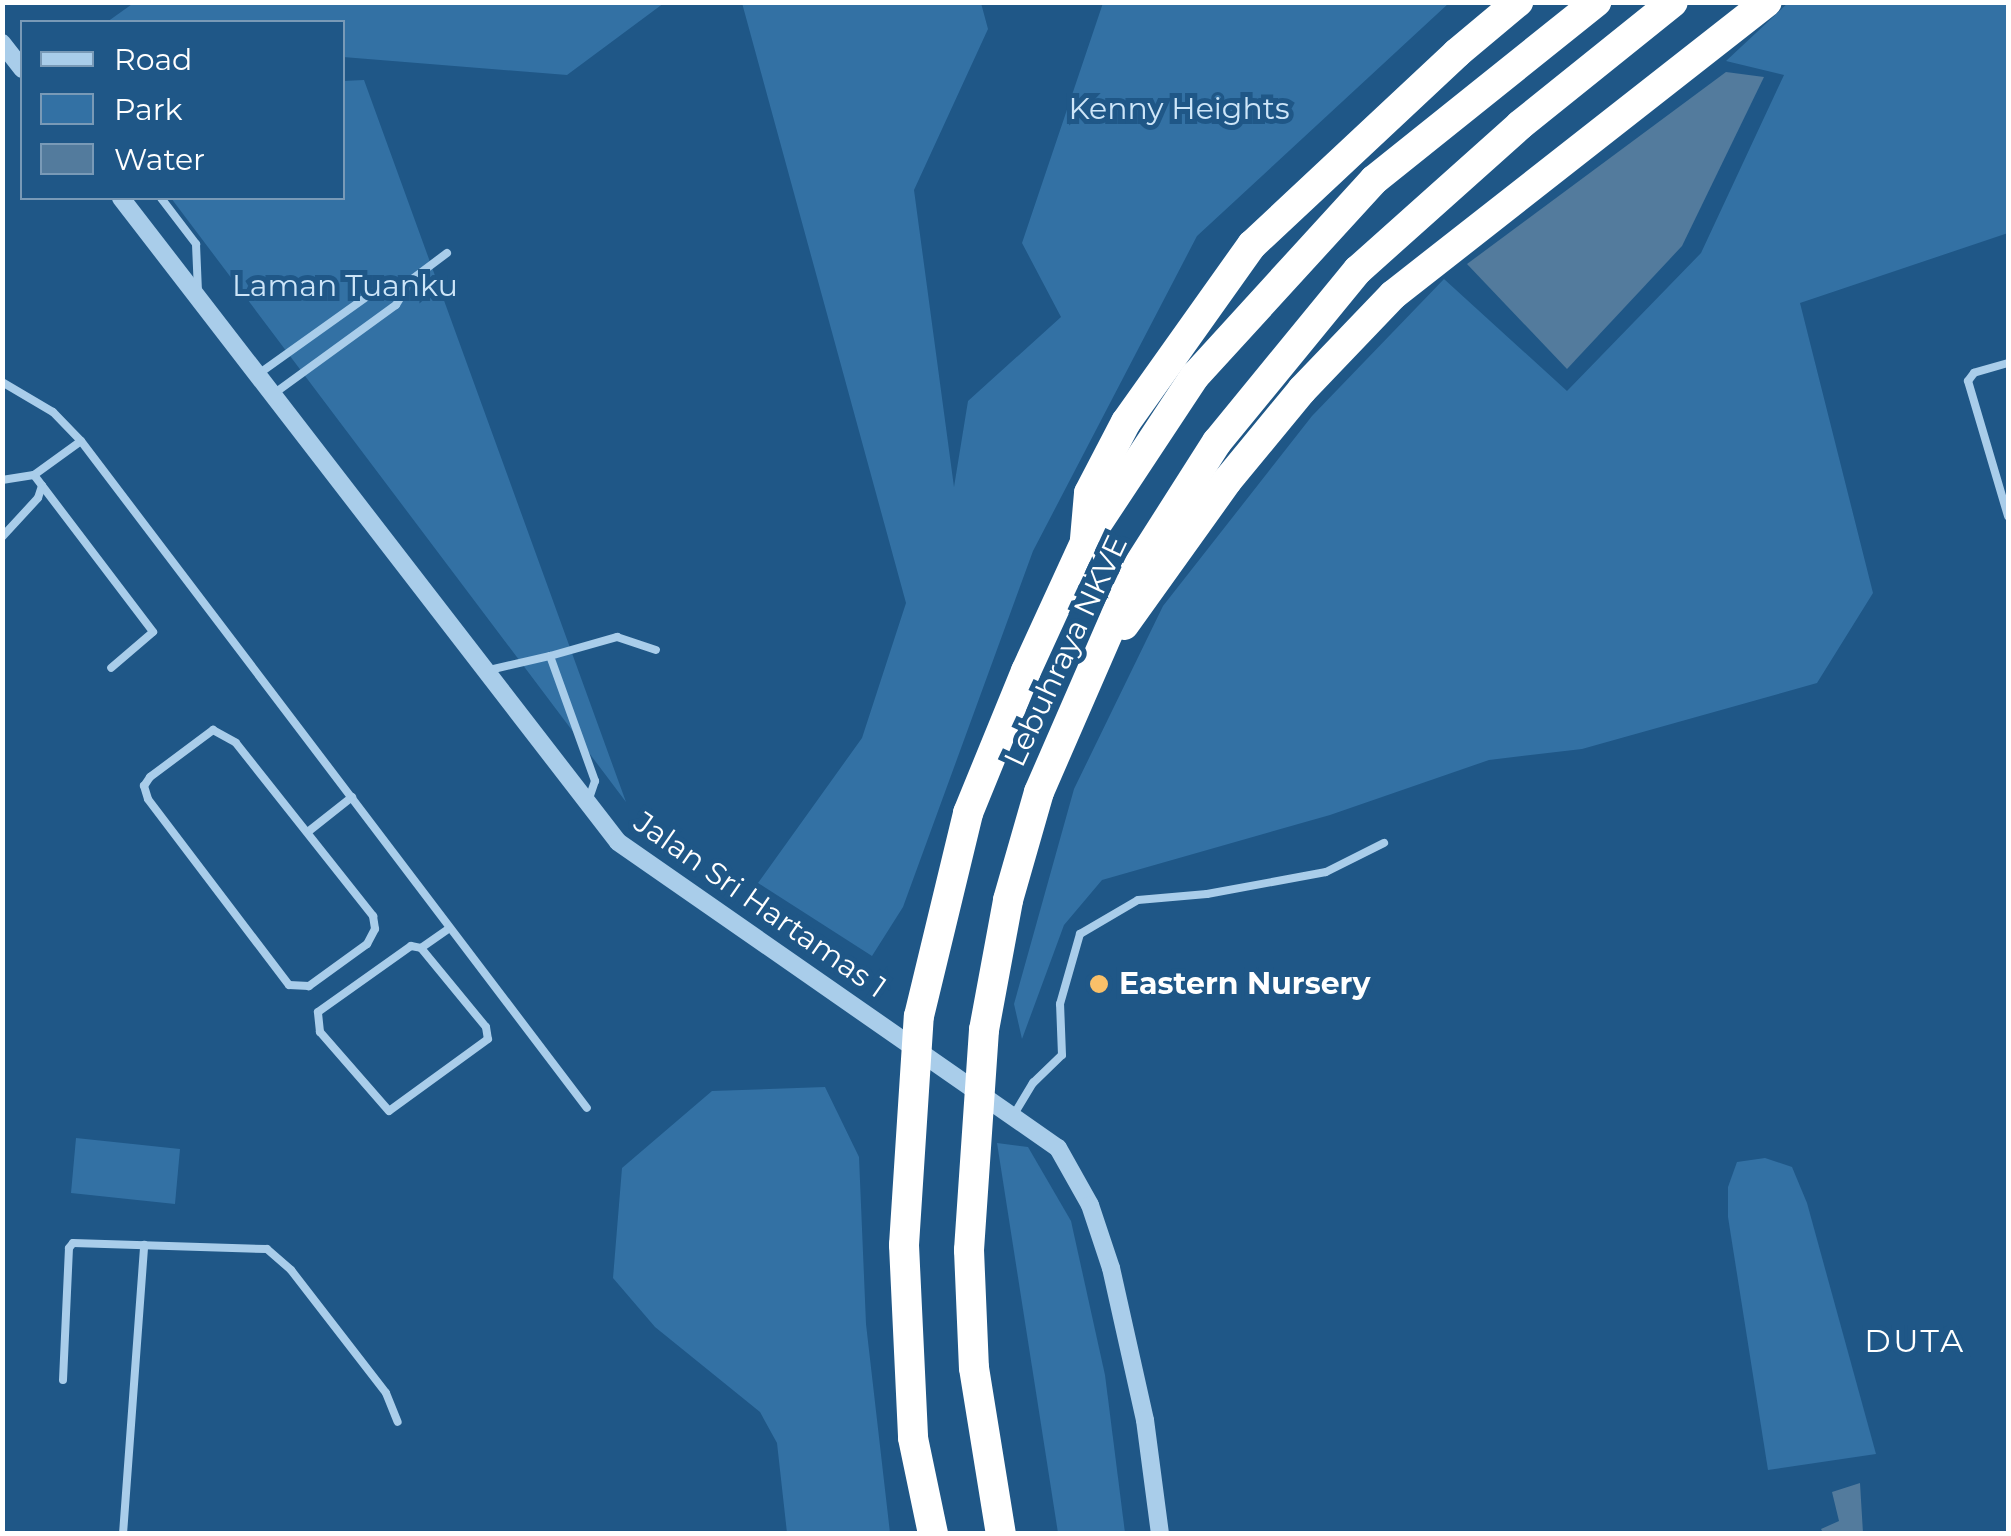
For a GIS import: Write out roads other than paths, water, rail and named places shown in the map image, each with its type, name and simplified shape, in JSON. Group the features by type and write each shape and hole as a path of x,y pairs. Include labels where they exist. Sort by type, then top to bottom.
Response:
{"highway":[{"path":"1085,542 1089,493 1126,422 1252,245 1457,53 1518,2"},
{"name":"Lebuhraya NKVE","path":"933,1534 913,1438 904,1245 919,1016 968,813 1085,542 1195,376 1374,180 1596,2"},
{"name":"Lebuhraya NKVE","path":"1002,1534 974,1368 969,1250 984,1030 1008,900 1039,792 1136,569 1217,442 1358,270 1520,124 1674,2"},
{"path":"1108,634 1131,620 1228,482 1302,390 1393,296 1482,221 1767,2"}],"street":[{"path":"2,42 20,66"},
{"name":"Jalan Sri Hartamas 1","path":"122,200 618,842 1058,1148 1090,1204 1111,1268 1140,1400 1160,1534"}],"lane":[{"path":"163,200 196,244 198,298"},
{"path":"272,395 396,305 412,280 447,253"},
{"path":"257,375 382,285 412,280"},
{"path":"2008,363 1974,373 1968,381 2008,516"},
{"path":"2,382 53,412 81,441 587,1108"},
{"path":"2,480 34,475 81,441"},
{"path":"34,475 153,632 111,668"},
{"path":"2,537 38,498 42,486"},
{"path":"485,670 617,637 656,650"},
{"path":"550,656 595,781 587,802"},
{"path":"213,730 236,744 308,831 373,916 375,929 367,944 310,986 298,989 289,985 148,798 144,786 150,776 213,730"},
{"path":"308,831 352,797"},
{"path":"1013,1116 1033,1083 1062,1054 1060,1004 1080,934 1138,900 1206,894 1326,872 1384,843"},
{"path":"421,948 486,1027 488,1039 388,1111 320,1032 318,1012 410,946 421,948 450,928"},
{"path":"63,1380 69,1248 80,1240 267,1249 291,1270 374,1378 398,1422"},
{"path":"123,1534 144,1245"}],"water":[{"path":"1726,72 1764,77 1682,246 1567,369 1467,264"},
{"path":"1860,1483 1863,1533 1823,1533 1821,1529 1839,1521 1832,1492"}],"place":[{"name":"Eastern Nursery","path":"1099,984"}],"district":[{"name":"DUTA","path":"1915,1341"}],"park label":[{"name":"Kenny Heights","path":"1179,109"},
{"name":"Laman Tuanku","path":"345,286"}]}
